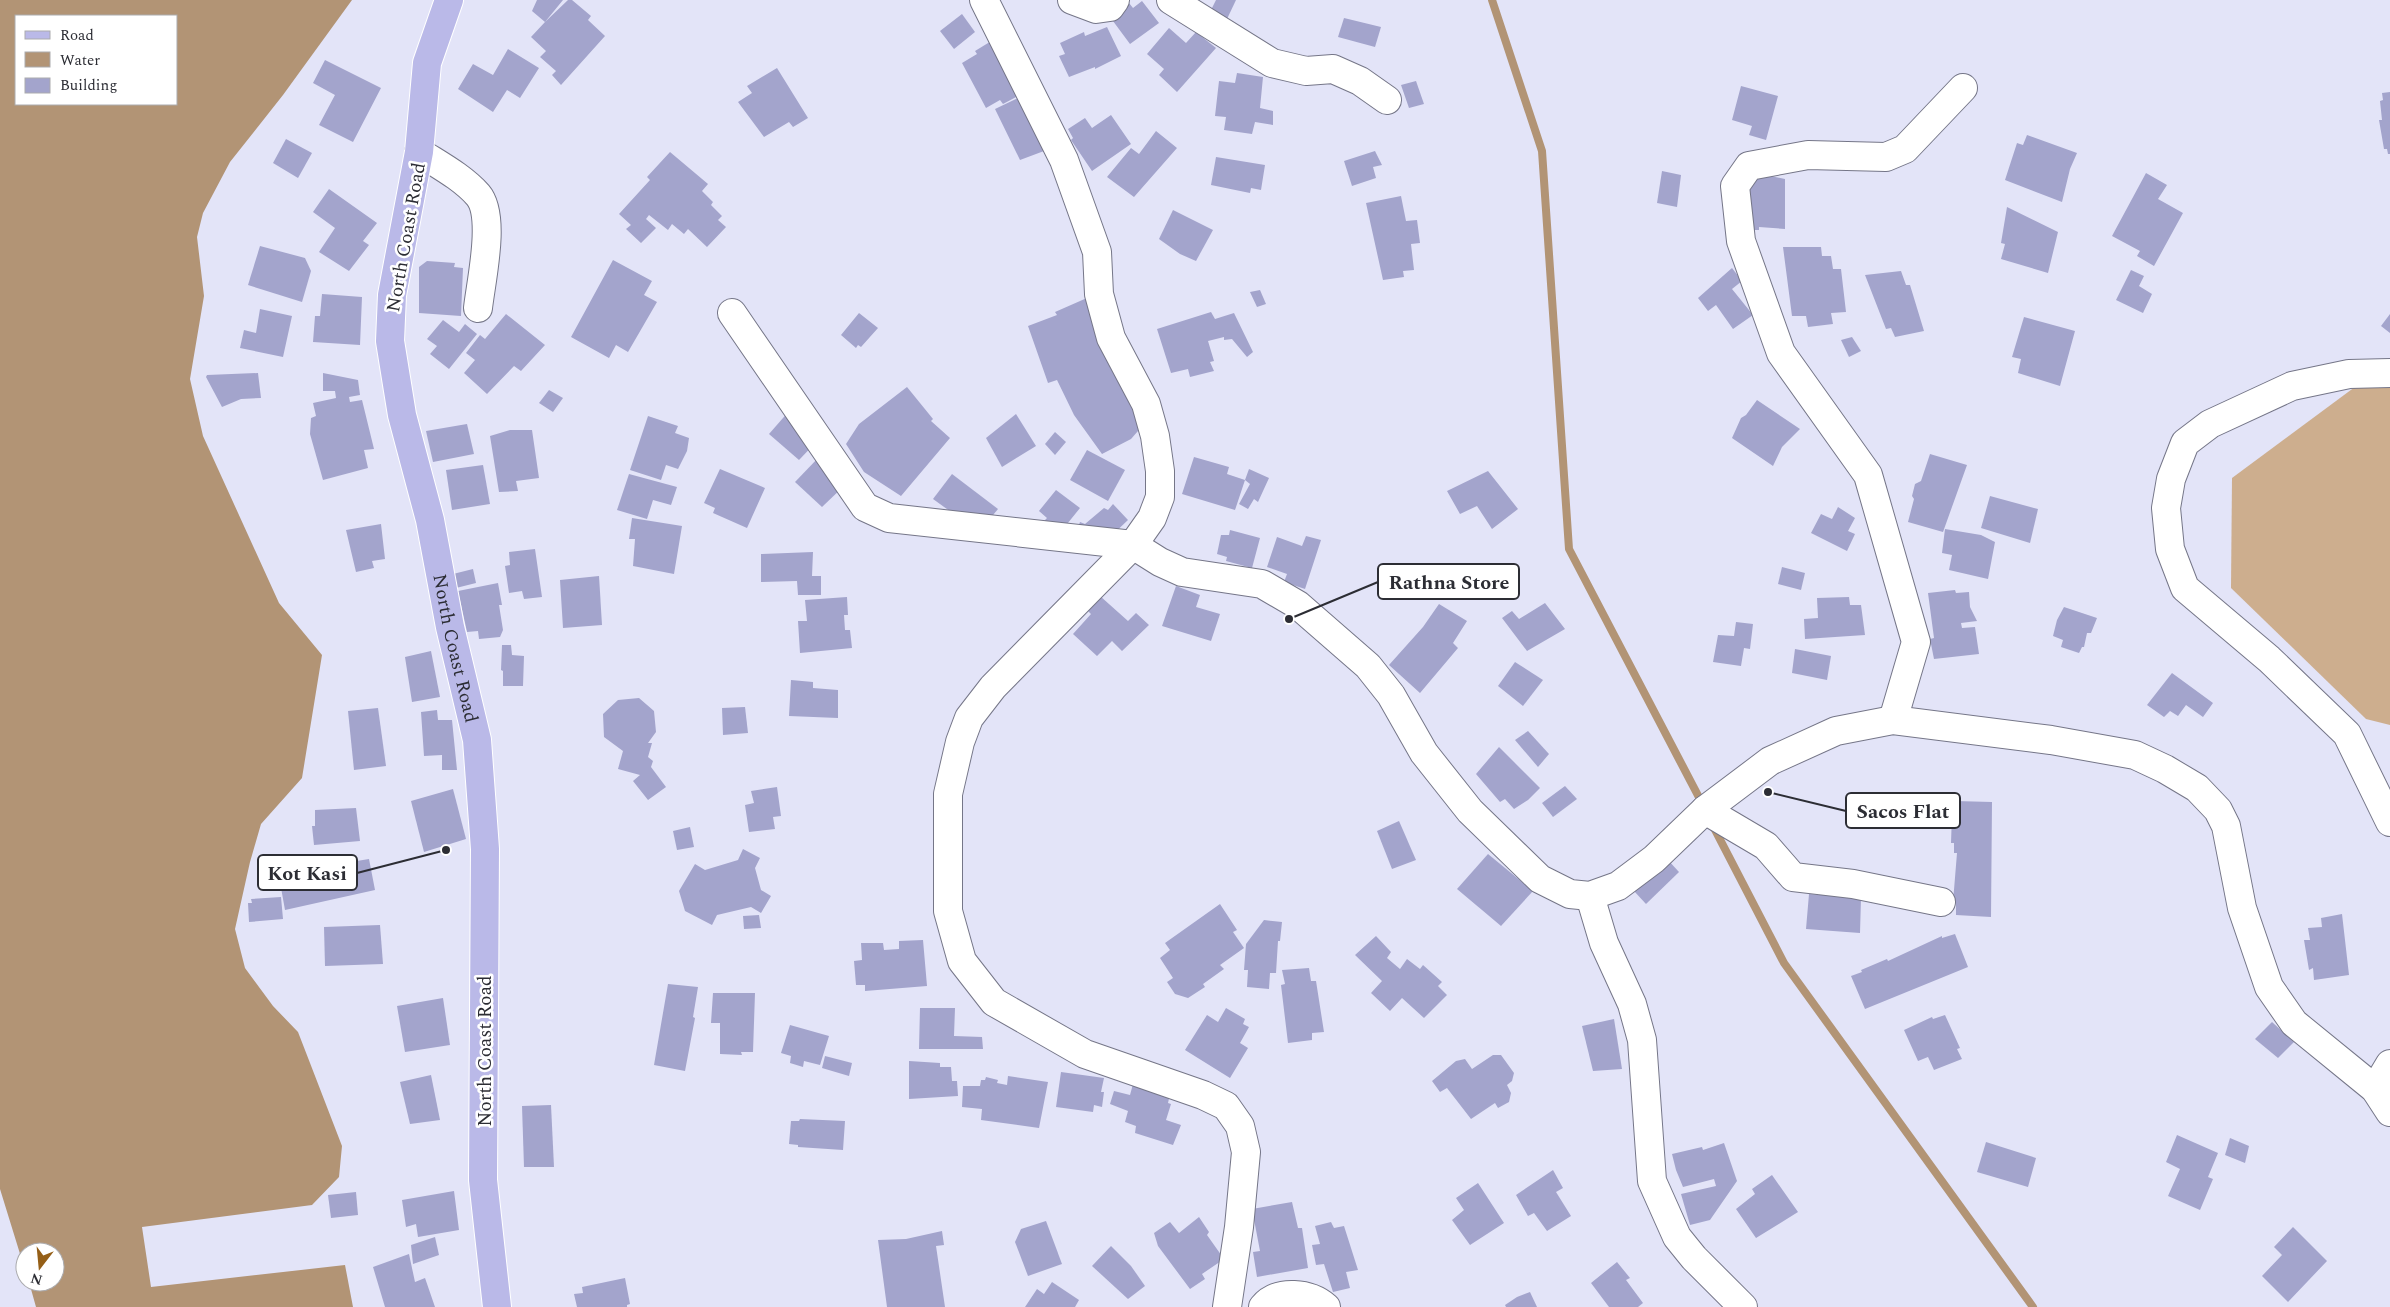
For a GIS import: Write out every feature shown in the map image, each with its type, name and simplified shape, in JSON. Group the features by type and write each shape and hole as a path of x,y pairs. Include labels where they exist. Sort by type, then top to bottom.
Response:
{"main road":[{"name":"North Coast Road","path":"448,0 426,63 419,152 392,294 390,341 402,415 430,520 450,628 476,740 485,849 483,1180 497,1307"}],"street":[{"path":"1072,0 1096,9 1110,7 1115,0"},
{"path":"1171,0 1272,63 1306,71 1333,69 1360,81 1387,100"},
{"path":"992,2 1064,160 1097,252 1099,294 1111,338 1146,404 1155,436 1160,471 1160,497 1152,518 1133,544 993,687 969,718 960,742 948,794 948,912 962,961 994,1002 1085,1054 1204,1095 1226,1106 1240,1126 1246,1152 1239,1227 1227,1307"},
{"path":"1894,720 1916,642 1868,475 1781,354 1740,241 1734,186 1749,166 1808,155 1886,157 1905,149 1963,88"},
{"path":"419,152 468,186 479,196 484,207 487,222 478,308"},
{"path":"732,313 865,507 889,518 1133,544 1160,562 1182,572 1262,584 1298,605 1368,666 1391,695 1424,753 1470,811 1540,879 1570,894 1590,896 1618,886 1654,859 1704,810 1770,761 1800,745 1836,731 1894,720 2051,740 2135,755 2166,769 2197,788 2218,810 2226,826 2242,908 2269,987 2294,1023 2376,1089 2390,1112"},
{"path":"2390,373 2349,374 2292,386 2210,424 2185,443 2171,480 2166,508 2170,549 2185,588 2269,659 2346,734 2390,822"},
{"path":"1704,810 1766,846 1793,877 1862,885 1941,902"},
{"path":"1590,896 1604,943 1632,1004 1642,1040 1652,1181 1677,1237 1694,1258 1743,1307"},
{"path":"2376,1089 2390,1064"},
{"path":"1263,1307 1278,1297 1294,1295 1318,1300 1326,1307"}],"shaded area":[{"path":"2390,361 2390,725 2366,719 2231,588 2232,478"}],"water":[{"path":"0,0 352,0 283,95 230,162 203,213 197,237 204,296 190,379 203,436 279,603 322,655 302,778 261,824 250,862 235,929 245,968 273,1006 298,1032 342,1146 339,1177 312,1205 142,1227 151,1287 345,1265 353,1307 36,1307 32,1292 65,1292 65,1242 16,1242 0,1189"}],"building":[{"path":"537,0 563,0 545,22 532,11"},
{"path":"568,0 572,0 591,16 588,20 605,36 561,85 552,75 556,71 540,57 546,51 531,37"},
{"path":"1216,0 1236,0 1227,19 1210,12"},
{"path":"1142,1 1159,23 1130,44 1110,17 1129,3 1133,8"},
{"path":"962,14 975,32 954,49 940,31"},
{"path":"1344,18 1381,27 1375,47 1338,37"},
{"path":"1107,27 1121,56 1095,69 1095,67 1069,77 1059,56 1065,54 1060,43 1084,32 1085,36"},
{"path":"1169,28 1186,43 1196,32 1216,48 1177,92 1159,75 1164,69 1147,54"},
{"path":"993,40 1002,58 999,60 1020,95 1003,104 1000,100 986,108 962,63 977,54 975,51"},
{"path":"508,49 539,68 520,98 507,90 493,112 458,89 473,64 493,75"},
{"path":"325,60 381,88 353,142 319,125 335,95 313,83"},
{"path":"777,68 808,118 793,127 789,122 764,137 738,102 752,93 747,86"},
{"path":"1237,73 1263,77 1260,108 1273,111 1273,125 1255,122 1252,134 1224,130 1226,117 1215,116 1219,81 1235,83"},
{"path":"1416,81 1424,104 1409,108 1401,85"},
{"path":"1741,86 1778,96 1766,140 1749,135 1752,126 1732,120"},
{"path":"2390,92 2390,154 2388,154 2387,149 2384,149 2379,120 2382,120 2380,101 2383,100 2382,93"},
{"path":"1024,95 1037,126 1033,129 1044,151 1020,160 995,109"},
{"path":"1111,115 1131,144 1092,171 1071,140 1073,138 1068,129 1085,118 1092,128"},
{"path":"1156,131 1177,148 1134,197 1107,177 1131,148 1139,154"},
{"path":"2027,135 2077,153 2070,169 2062,202 2005,180 2017,143 2023,145"},
{"path":"286,139 312,153 298,178 273,163"},
{"path":"1375,151 1382,165 1373,167 1376,178 1352,186 1344,161"},
{"path":"670,152 708,184 702,191 713,202 711,205 722,216 718,220 726,227 707,247 688,229 684,234 672,224 668,230 649,215 646,219 656,228 641,243 626,229 631,225 619,214 650,180 647,177"},
{"path":"1216,157 1265,165 1261,190 1251,188 1250,193 1211,185"},
{"path":"1662,171 1681,175 1677,207 1657,203"},
{"path":"2146,173 2167,185 2158,199 2183,213 2154,266 2137,256 2140,251 2112,236"},
{"path":"1766,175 1785,179 1785,229 1759,227 1759,230 1742,230 1742,191 1752,177"},
{"path":"329,189 377,223 363,241 369,245 349,271 319,252 335,228 313,212"},
{"path":"1401,196 1406,221 1417,220 1420,243 1411,244 1414,270 1403,271 1404,277 1383,280 1366,203"},
{"path":"2007,207 2058,232 2048,273 2001,259 2005,244 2001,243"},
{"path":"1173,210 1213,230 1196,261 1180,254 1159,239"},
{"path":"260,246 305,258 311,271 302,302 248,285"},
{"path":"1783,247 1821,247 1822,256 1831,256 1833,269 1841,269 1846,312 1831,313 1833,324 1808,327 1806,316 1792,316"},
{"path":"613,260 652,281 644,295 657,302 628,352 616,345 609,358 571,337"},
{"path":"427,261 455,263 454,267 463,268 461,316 419,313 419,267"},
{"path":"1732,268 1742,281 1732,289 1753,315 1733,329 1716,305 1708,311 1698,298"},
{"path":"2131,270 2144,276 2139,286 2152,294 2143,313 2116,300"},
{"path":"1901,271 1906,285 1910,285 1924,331 1895,337 1891,328 1886,329 1865,275"},
{"path":"1260,290 1266,304 1257,307 1250,292"},
{"path":"322,294 362,297 360,345 313,342 315,316 320,316"},
{"path":"1096,294 1145,423 1131,439 1102,454 1074,415 1057,380 1048,383 1028,326 1057,315 1055,312"},
{"path":"260,309 292,316 283,357 240,348 244,330 256,333"},
{"path":"1211,312 1215,319 1234,313 1253,352 1247,357 1232,339 1224,340 1224,337 1208,341 1214,361 1210,362 1214,371 1190,377 1188,369 1171,373 1157,329"},
{"path":"859,313 878,328 861,347 858,345 856,348 841,335"},
{"path":"506,314 545,345 521,371 514,366 487,394 464,373 475,360 466,353 480,335 485,339"},
{"path":"2390,314 2390,333 2381,326"},
{"path":"2024,317 2075,331 2060,386 2018,373 2021,359 2012,357"},
{"path":"443,320 459,332 465,324 477,334 449,369 430,354 437,346 427,339"},
{"path":"1852,337 1861,351 1849,357 1841,340"},
{"path":"258,373 261,398 241,399 222,407 206,377 207,375"},
{"path":"323,373 358,380 360,395 349,397 350,402 362,400 374,449 364,450 368,468 323,480 310,434 311,418 316,416 313,403 336,398 335,391 323,391"},
{"path":"907,387 933,419 931,421 950,438 901,496 864,472 846,444 859,424"},
{"path":"549,390 563,398 553,412 539,403"},
{"path":"1757,400 1800,429 1782,447 1773,466 1732,438 1741,418 1746,415"},
{"path":"790,410 820,438 799,460 769,434"},
{"path":"1016,414 1036,446 1002,467 986,438"},
{"path":"648,416 678,426 675,433 689,438 687,451 678,469 666,465 661,480 630,470"},
{"path":"467,424 474,454 433,462 426,431"},
{"path":"510,430 532,430 539,478 516,481 518,491 499,492 490,436"},
{"path":"1055,432 1066,442 1055,455 1045,444"},
{"path":"1087,450 1125,470 1108,501 1070,480"},
{"path":"1930,454 1967,465 1943,532 1908,522 1914,499 1912,496 1915,484 1921,481"},
{"path":"820,456 845,485 822,507 795,482"},
{"path":"1194,457 1229,467 1227,474 1245,480 1235,510 1182,494"},
{"path":"483,465 490,504 452,510 446,470"},
{"path":"720,469 765,488 747,528 713,513 715,508 704,503"},
{"path":"1249,469 1269,478 1258,502 1254,499 1248,509 1239,504 1250,484 1245,480"},
{"path":"1488,471 1518,509 1492,529 1477,506 1460,514 1447,491"},
{"path":"629,474 677,487 671,505 653,500 647,519 617,510"},
{"path":"952,474 998,509 979,532 933,499"},
{"path":"1056,490 1080,508 1059,534 1044,521 1047,518 1039,511"},
{"path":"1990,496 2038,509 2030,543 1981,528"},
{"path":"1113,504 1128,520 1108,539 1096,526 1089,542 1074,538 1080,522 1085,524 1104,508 1108,510"},
{"path":"1838,507 1855,518 1848,531 1855,534 1847,551 1811,533 1821,514 1832,519"},
{"path":"632,518 682,526 674,574 633,566 635,539 629,539"},
{"path":"381,524 385,559 372,561 374,568 356,572 346,530"},
{"path":"1945,529 1981,535 1995,542 1988,579 1949,570 1952,555 1942,553"},
{"path":"1230,530 1260,538 1252,568 1226,561 1227,557 1217,554 1221,535 1229,535"},
{"path":"1306,536 1321,540 1305,589 1284,582 1287,574 1267,567 1277,537 1302,546"},
{"path":"535,549 542,597 524,599 522,591 509,593 505,566 510,565 509,552"},
{"path":"813,552 812,576 821,576 821,595 798,595 797,581 761,582 761,554"},
{"path":"1782,567 1805,573 1801,590 1778,584"},
{"path":"473,569 476,583 456,588 453,574"},
{"path":"599,576 602,625 563,628 560,580"},
{"path":"498,583 502,605 499,605 503,630 500,637 479,639 478,631 467,632 458,591"},
{"path":"1176,586 1200,595 1196,607 1220,614 1211,641 1162,626"},
{"path":"1955,590 1956,593 1969,592 1970,607 1977,621 1961,623 1962,628 1975,627 1979,654 1934,659 1930,639 1934,638 1928,593"},
{"path":"1100,596 1128,621 1136,613 1149,625 1122,651 1112,641 1097,656 1073,634 1091,614 1088,611"},
{"path":"847,597 848,615 844,615 845,630 850,630 852,648 800,653 798,621 807,621 805,600"},
{"path":"1849,597 1850,605 1861,605 1865,635 1805,639 1804,619 1818,618 1817,598"},
{"path":"1545,603 1565,629 1527,651 1502,618 1512,611 1519,619"},
{"path":"1439,604 1467,621 1453,643 1458,648 1420,693 1389,665 1423,627"},
{"path":"2064,607 2097,618 2091,633 2087,633 2084,647 2082,647 2079,653 2061,647 2063,640 2053,636 2057,620"},
{"path":"1736,622 1753,624 1750,649 1744,648 1741,666 1713,662 1718,635 1734,636"},
{"path":"502,645 511,645 512,655 524,656 523,686 503,686 503,671 501,670"},
{"path":"1795,649 1831,656 1827,680 1792,673"},
{"path":"431,651 440,697 412,702 405,657"},
{"path":"1515,662 1543,680 1523,706 1498,686"},
{"path":"2172,673 2213,703 2203,717 2186,705 2178,716 2170,711 2164,717 2147,705"},
{"path":"791,680 813,682 813,688 838,690 838,718 789,716"},
{"path":"639,698 654,711 656,732 648,743 652,743 648,757 653,761 651,767 666,787 648,800 633,781 640,775 618,769 623,751 604,737 603,714 618,700"},
{"path":"745,707 748,733 723,735 722,708"},
{"path":"378,708 386,766 354,770 348,711"},
{"path":"437,710 438,720 452,720 457,770 442,770 442,755 424,756 421,712"},
{"path":"1528,731 1549,754 1538,767 1515,740"},
{"path":"1499,747 1540,788 1528,800 1514,809 1505,799 1500,802 1476,774"},
{"path":"1565,786 1577,799 1553,817 1542,803"},
{"path":"777,787 781,816 773,817 775,829 749,832 745,805 754,803 751,791"},
{"path":"453,789 466,839 424,852 411,801"},
{"path":"1955,801 1992,802 1991,917 1956,915 1956,903 1953,902 1957,853 1954,853 1954,843 1951,843 1952,814 1955,813"},
{"path":"356,808 360,841 314,845 312,826 315,826 315,810"},
{"path":"1399,821 1416,860 1392,869 1377,831"},
{"path":"690,827 694,847 677,850 673,831"},
{"path":"743,849 760,858 755,868 761,890 771,896 761,913 751,907 717,915 712,925 685,911 679,891 695,864 705,870 738,860"},
{"path":"1488,854 1533,891 1501,926 1457,889"},
{"path":"369,859 375,890 285,910 278,871 312,864 314,868"},
{"path":"1667,859 1679,872 1646,904 1634,891"},
{"path":"1823,892 1861,898 1860,933 1806,929 1809,894 1822,895"},
{"path":"281,897 283,919 249,922 248,903 252,903 251,899"},
{"path":"1220,904 1237,930 1233,932 1244,948 1220,965 1224,969 1203,984 1205,987 1188,998 1175,994 1167,982 1173,978 1160,958 1170,950 1165,943"},
{"path":"2342,914 2349,975 2314,980 2313,968 2309,970 2304,940 2310,940 2308,928 2322,927 2321,918"},
{"path":"759,915 761,928 744,929 743,916"},
{"path":"1264,920 1282,922 1280,941 1278,941 1276,973 1270,973 1269,989 1247,987 1248,970 1244,970 1246,944"},
{"path":"380,925 383,964 325,966 324,927"},
{"path":"1955,934 1968,967 1865,1009 1851,976 1942,936 1942,938"},
{"path":"1376,936 1391,952 1387,958 1400,969 1407,959 1420,969 1423,965 1442,982 1438,986 1447,995 1424,1018 1402,998 1390,1011 1371,993 1382,981 1355,955"},
{"path":"923,940 927,986 865,991 865,985 856,985 854,961 862,960 861,943 883,943 884,950 899,949 899,941"},
{"path":"1309,968 1311,981 1316,981 1324,1032 1312,1033 1312,1040 1288,1043 1281,985 1285,984 1282,970"},
{"path":"668,984 698,987 693,1017 695,1018 685,1071 654,1065"},
{"path":"713,993 755,993 753,1052 741,1052 742,1055 720,1054 720,1023 711,1023"},
{"path":"443,998 450,1045 405,1052 397,1006"},
{"path":"920,1008 955,1008 954,1036 982,1037 983,1049 919,1049"},
{"path":"1226,1008 1245,1019 1243,1024 1249,1027 1240,1043 1248,1048 1230,1078 1185,1050 1207,1015 1218,1022"},
{"path":"1945,1015 1960,1048 1957,1049 1962,1059 1934,1070 1928,1057 1918,1061 1904,1030 1932,1017 1933,1019"},
{"path":"1614,1019 1622,1069 1593,1071 1582,1026"},
{"path":"2272,1022 2294,1042 2278,1058 2255,1039"},
{"path":"790,1025 829,1036 820,1065 804,1061 803,1067 790,1063 791,1056 781,1053"},
{"path":"1493,1055 1501,1055 1514,1073 1512,1081 1507,1085 1511,1093 1509,1102 1498,1108 1495,1103 1471,1119 1447,1088 1440,1092 1432,1081 1456,1061 1465,1059 1472,1069"},
{"path":"825,1056 852,1063 849,1076 822,1068"},
{"path":"909,1061 940,1063 940,1067 951,1067 952,1081 957,1081 958,1096 909,1099"},
{"path":"1061,1072 1104,1078 1101,1092 1104,1092 1102,1107 1094,1105 1093,1112 1056,1107"},
{"path":"431,1075 440,1120 410,1124 400,1082"},
{"path":"1008,1076 1048,1082 1039,1128 981,1120 982,1109 962,1107 963,1086 980,1086 981,1080 985,1080 986,1077 998,1080 997,1083 1007,1085"},
{"path":"1133,1084 1170,1094 1168,1103 1171,1104 1166,1120 1181,1125 1173,1145 1135,1133 1136,1126 1125,1122 1128,1111 1110,1104 1114,1091 1130,1095"},
{"path":"551,1105 554,1167 524,1167 522,1106"},
{"path":"800,1119 845,1121 843,1150 798,1147 798,1145 789,1144 791,1121 799,1121"},
{"path":"2177,1135 2218,1153 2208,1177 2213,1179 2200,1210 2168,1196 2180,1169 2166,1162"},
{"path":"2230,1138 2249,1146 2245,1163 2225,1155"},
{"path":"1986,1142 2036,1158 2028,1187 1977,1172"},
{"path":"1724,1143 1737,1181 1710,1220 1690,1225 1681,1194 1716,1186 1714,1179 1683,1187 1672,1154 1702,1147 1703,1150"},
{"path":"1553,1170 1563,1188 1556,1192 1571,1216 1547,1231 1534,1213 1528,1216 1516,1195"},
{"path":"1772,1175 1798,1212 1756,1238 1736,1209 1755,1194 1752,1189"},
{"path":"1478,1183 1504,1223 1470,1245 1452,1220 1464,1210 1456,1198"},
{"path":"454,1191 459,1230 418,1237 416,1224 406,1227 402,1200"},
{"path":"356,1192 358,1215 331,1218 328,1195"},
{"path":"1292,1202 1298,1228 1302,1228 1308,1268 1257,1277 1253,1252 1260,1251 1252,1209"},
{"path":"1199,1217 1209,1232 1207,1235 1224,1259 1202,1274 1205,1279 1190,1289 1158,1246 1154,1233 1170,1222 1179,1233"},
{"path":"1046,1221 1062,1264 1028,1276 1015,1242 1021,1229"},
{"path":"1331,1222 1334,1228 1344,1226 1358,1270 1346,1272 1350,1288 1333,1292 1324,1264 1316,1265 1312,1245 1320,1244 1315,1226"},
{"path":"2293,1227 2327,1261 2288,1302 2262,1276 2282,1255 2274,1247"},
{"path":"942,1231 944,1245 936,1246 945,1307 887,1307 878,1240 906,1239"},
{"path":"435,1237 439,1255 413,1264 411,1245"},
{"path":"1111,1246 1131,1266 1145,1286 1128,1299 1092,1266"},
{"path":"409,1254 415,1282 425,1278 435,1307 385,1307 373,1267"},
{"path":"1617,1262 1630,1278 1626,1280 1643,1303 1638,1307 1609,1307 1591,1283"},
{"path":"625,1278 630,1304 627,1307 577,1307 574,1294 583,1293 582,1287"},
{"path":"1052,1282 1079,1300 1075,1307 1025,1307 1037,1289 1044,1294"},
{"path":"1530,1292 1537,1307 1506,1307 1505,1305 1517,1297"}],"waterway":[{"path":"1492,0 1542,151 1569,549 1703,805"},
{"path":"1712,824 1784,963 2033,1307"}],"place":[{"name":"Rathna Store","path":"1289,619"},
{"name":"Sacos Flat","path":"1768,792"},
{"name":"Kot Kasi","path":"446,850"}]}
